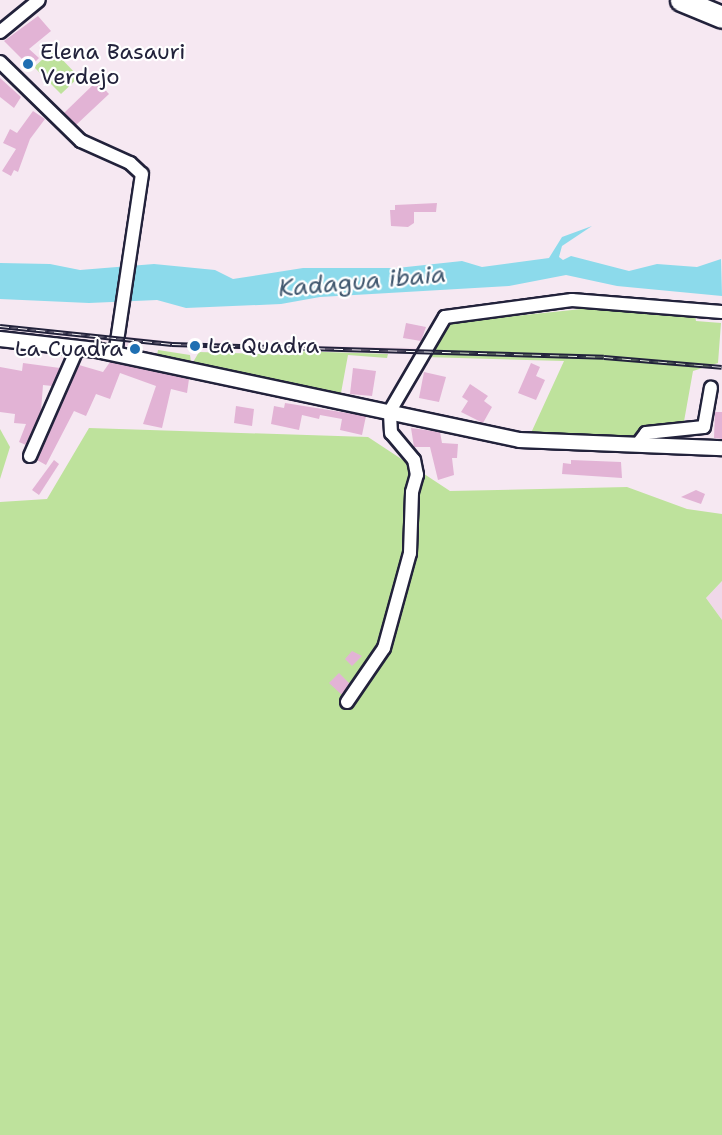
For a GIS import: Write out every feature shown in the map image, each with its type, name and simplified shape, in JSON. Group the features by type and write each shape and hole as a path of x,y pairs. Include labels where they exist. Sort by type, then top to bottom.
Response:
{"highway":[{"path":"681,0 722,17"}],"street":[{"path":"0,33 38,1"},
{"path":"0,62 81,141 138,168 142,184 115,354"},
{"path":"347,702 384,648 410,553 411,492 417,475 414,460 391,433 390,411 434,332 445,317 454,313 572,300 722,312"},
{"path":"0,339 78,347 115,354 520,440 722,448"},
{"path":"30,456 78,347"},
{"path":"637,445 646,433 704,427 711,388"}],"shaded area":[{"path":"122,336 182,343 419,348 416,354 128,343 128,346 123,345"},
{"path":"722,581 722,620 706,598"}],"green space":[{"path":"53,50 79,77 61,94 34,67"},
{"path":"591,308 695,316 696,321 721,323 718,363 693,371 683,427 645,430 636,438 531,433 564,361 425,357 447,323"},
{"path":"158,350 190,355 191,362 157,355"},
{"path":"294,351 388,354 387,358 348,355 341,393 192,364 199,352 293,355"},
{"path":"89,428 368,437 450,491 627,487 687,509 722,514 722,581 706,598 722,620 722,1135 0,1135 0,502 47,499"},
{"path":"0,429 10,447 0,479"}],"water":[{"name":"Kadagua ibaia","path":"592,226 562,246 559,257 563,260 571,256 629,271 657,264 697,267 721,259 722,296 617,286 566,275 509,286 320,297 281,304 186,308 157,300 89,303 0,299 0,263 50,264 80,270 154,264 215,270 233,279 303,268 397,268 462,261 482,267 549,258 562,237"}],"building":[{"path":"38,16 51,31 29,49 39,58 30,67 4,41"},
{"path":"0,78 21,97 14,108 0,97"},
{"path":"97,81 109,94 76,125 64,113"},
{"path":"33,111 45,119 30,139 18,172 14,170 11,176 2,171 16,149 3,143 10,129 17,133"},
{"path":"437,203 436,212 414,212 414,223 408,227 391,226 390,210 395,210 395,205"},
{"path":"406,323 426,327 421,341 403,338"},
{"path":"110,362 189,379 187,393 171,389 162,428 143,424 156,386 120,373 110,399 96,394 86,416 74,411 46,465 37,460 79,365 103,372"},
{"path":"23,363 60,368 52,386 43,385 41,411 26,445 19,442 26,424 14,423 15,414 0,412 0,367 22,371"},
{"path":"531,363 540,367 536,376 545,380 536,400 518,393"},
{"path":"353,368 376,371 372,396 350,394"},
{"path":"424,372 446,377 439,402 419,398"},
{"path":"470,384 488,396 484,401 492,407 483,423 461,412 468,401 462,397"},
{"path":"285,403 366,416 362,435 340,430 342,419 320,415 319,419 302,415 299,430 271,424 274,406 284,408"},
{"path":"236,406 254,409 252,426 234,423"},
{"path":"715,412 722,412 722,439 714,438"},
{"path":"411,428 440,432 442,443 458,444 457,458 452,458 454,475 438,480 430,447 414,447"},
{"path":"54,460 59,464 39,495 32,490"},
{"path":"571,460 621,462 622,478 562,474 563,463 571,464"},
{"path":"696,490 705,494 701,504 681,497"},
{"path":"352,651 362,656 352,666 345,659"},
{"path":"339,673 350,684 342,695 329,683"}],"railway":[{"path":"0,326 172,344 604,357 722,367"}],"place":[{"name":"Elena Basauri Verdejo","path":"28,64"},
{"name":"La Quadra","path":"195,346"},
{"name":"La Cuadra","path":"135,349"}]}
